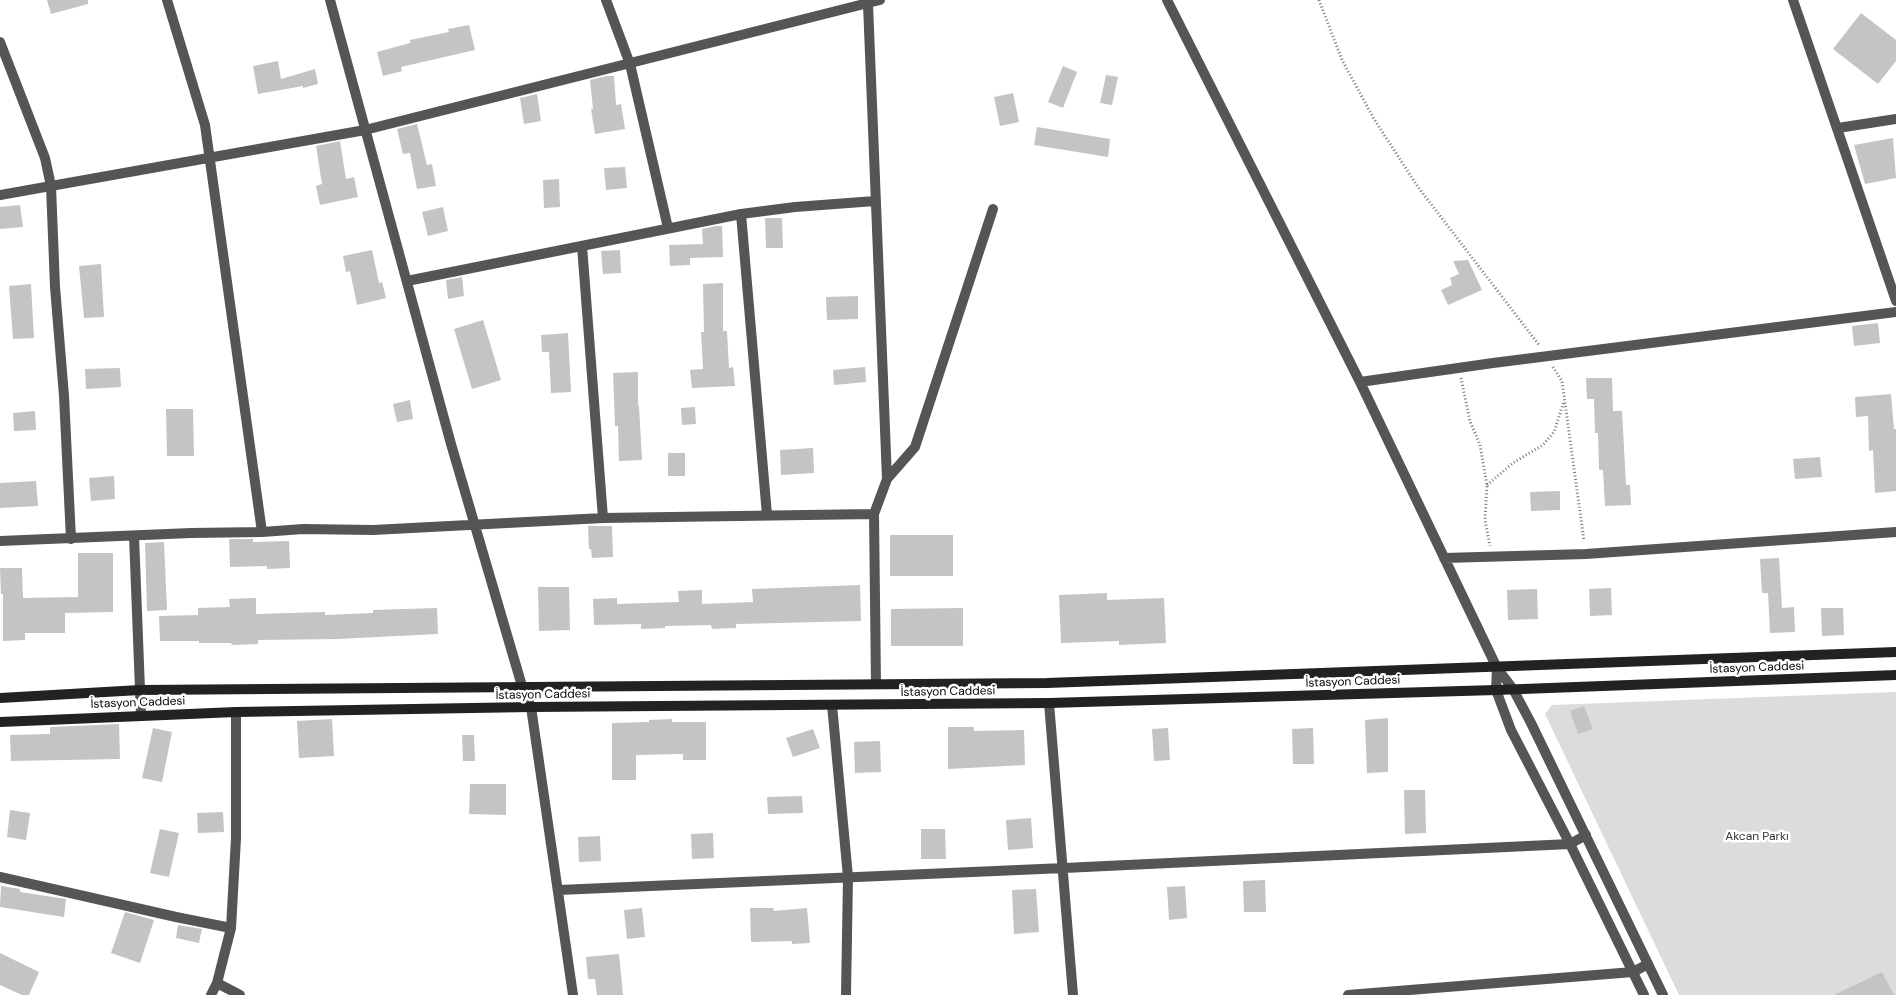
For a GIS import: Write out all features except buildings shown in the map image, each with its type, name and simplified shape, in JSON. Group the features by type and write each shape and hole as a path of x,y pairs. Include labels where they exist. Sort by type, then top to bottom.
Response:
{"main road":[{"path":"0,698 140,690 1047,684 1896,652"},
{"name":"İstasyon Caddesi","path":"0,722 236,712 531,707 1049,703 1496,690 1896,675"}],"street":[{"path":"167,0 205,125 262,532"},
{"path":"330,0 474,523 522,686 531,707 573,995"},
{"path":"606,0 630,64 668,228"},
{"path":"0,195 365,130 880,0"},
{"path":"1167,0 1360,382 1497,668 1513,689 1663,995"},
{"path":"1793,0 1896,301"},
{"path":"868,4 887,479"},
{"path":"0,42 45,158 51,186 55,287 64,396 71,538"},
{"path":"1838,128 1896,119"},
{"path":"408,282 741,214 796,207 875,201"},
{"path":"876,684 874,514 887,479 914,447 993,209"},
{"path":"741,214 767,515"},
{"path":"582,246 603,518"},
{"path":"1360,382 1546,356 1896,312"},
{"path":"0,541 303,529 373,530 474,523 603,518 874,514"},
{"path":"1444,558 1586,554 1896,532"},
{"path":"134,536 141,715"},
{"path":"1497,668 1496,690 1511,730 1570,844 1644,995"},
{"path":"1049,703 1073,995"},
{"path":"832,705 848,877 846,995"},
{"path":"211,995 217,983 231,928 236,838 236,712"},
{"path":"558,890 1570,844 1586,835"},
{"path":"0,876 231,928"},
{"path":"1347,995 1632,972 1648,964"},
{"path":"217,983 240,995"}],"path":[{"path":"1319,0 1342,60 1374,120 1418,187 1523,322 1562,381 1586,554"},
{"path":"1460,368 1470,421 1480,445 1487,485 1485,520 1492,556"},
{"path":"1487,485 1513,463 1543,445 1554,432 1564,400"}],"green space":[{"name":"Akcan Parkı","path":"1896,692 1896,995 1679,995 1545,714 1552,705"}]}
